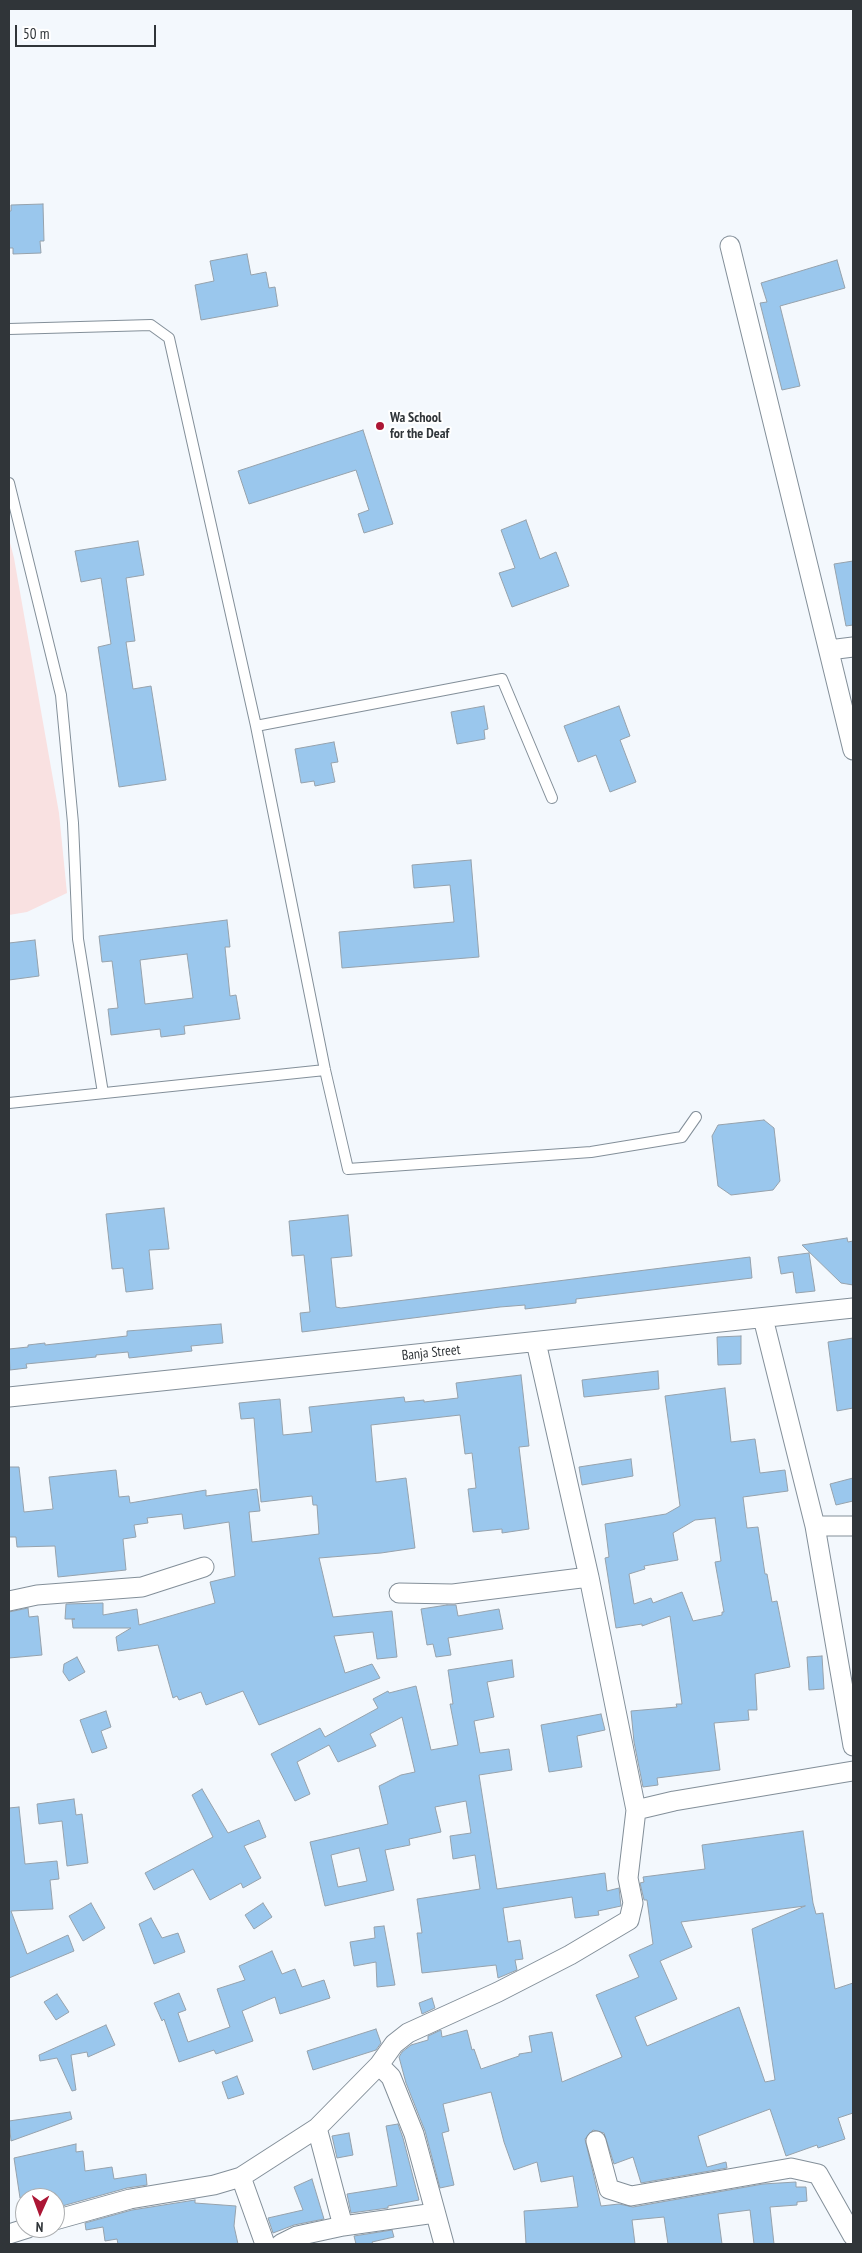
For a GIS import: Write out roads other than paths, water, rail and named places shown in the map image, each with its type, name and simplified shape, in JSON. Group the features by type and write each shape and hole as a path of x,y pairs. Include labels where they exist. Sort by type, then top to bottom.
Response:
{"street":[{"path":"730,246 853,750"},
{"path":"829,650 853,647"},
{"name":"Banja Street","path":"9,1396 853,1308"},
{"path":"763,1318 815,1526 853,1746"},
{"path":"65,2217 130,2199 214,2185 241,2177 317,2128 379,2066 394,2044 408,2034 498,1992 570,1955 628,1920 633,1903 628,1878 636,1810 589,1577 536,1342"},
{"path":"815,1526 853,1526"},
{"path":"9,1601 38,1595 142,1587 204,1567"},
{"path":"399,1593 453,1594 589,1577"},
{"path":"636,1810 674,1801 853,1771"},
{"path":"379,2066 391,2078 414,2134 444,2244"},
{"path":"317,2128 343,2226"},
{"path":"596,2141 608,2188 631,2196 791,2168 818,2174 853,2236"},
{"path":"241,2177 265,2244"},
{"path":"282,2244 297,2236 343,2226 435,2213"}],"lane":[{"path":"9,329 151,325 169,338 256,726 325,1070 348,1169 591,1152 682,1137 696,1118"},
{"path":"9,483 61,696 73,823 78,939 104,1093"},
{"path":"256,726 502,678 552,798"},
{"path":"9,1103 325,1070"}],"place":[{"name":"Wa School for the Deaf","path":"380,426"}]}
